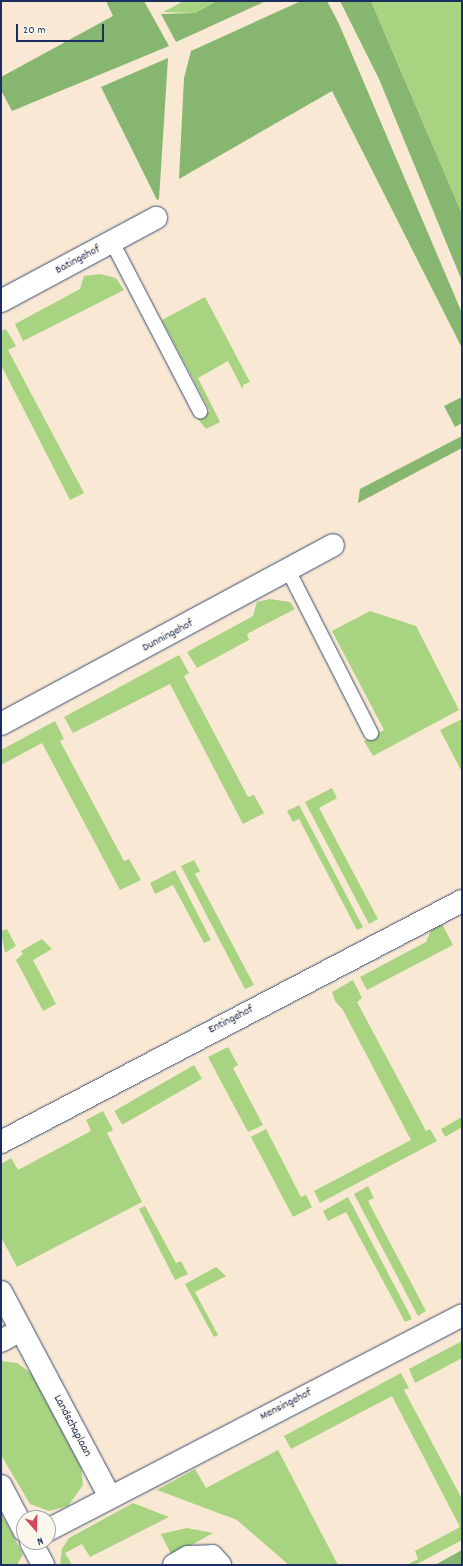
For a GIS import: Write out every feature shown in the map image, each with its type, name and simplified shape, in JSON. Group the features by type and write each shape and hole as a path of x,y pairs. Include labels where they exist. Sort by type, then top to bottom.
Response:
{"street":[{"name":"Batingehof","path":"1,301 156,218"},
{"name":"Dunningehof","path":"1,724 333,545"},
{"name":"Entingehof","path":"1,1142 462,901"},
{"name":"Landschaplaan","path":"1,1292 110,1497"},
{"name":"Mensingehof","path":"110,1497 462,1315"},
{"path":"1,1341 21,1330"},
{"path":"1,1486 16,1515"},
{"path":"56,1526 110,1497"},
{"path":"34,1550 42,1565"},
{"path":"174,1565 188,1558 212,1556 220,1565"}],"lane":[{"path":"112,242 200,411"},
{"path":"288,570 371,733"}],"green space":[{"path":"106,1 144,1 169,46 12,111 1,90 1,77 113,16"},
{"path":"184,1 217,1 195,13 163,12"},
{"path":"217,1 266,1 176,42 161,14 195,13"},
{"path":"301,1 327,1 339,24 462,313 462,348 332,91 179,179 184,78 191,51"},
{"path":"340,1 371,1 462,214 462,281 379,79"},
{"path":"371,1 462,1 462,214 399,66"},
{"path":"168,58 159,199 157,200 101,87"},
{"path":"100,274 116,278 124,290 23,341 15,324 80,289 84,276"},
{"path":"205,297 250,382 243,385 243,390 228,361 198,378 220,422 206,429 197,418 210,411 162,320"},
{"path":"6,329 16,346 8,350 84,493 70,500 1,365 1,331"},
{"path":"462,397 462,423 455,427 444,406"},
{"path":"462,436 462,448 358,503 360,489"},
{"path":"270,599 290,602 295,609 247,634 249,640 197,668 187,652 253,616 257,602"},
{"path":"370,611 416,626 459,710 373,756 364,741 384,730 332,631"},
{"path":"179,655 189,673 184,676 248,797 254,795 264,813 243,824 170,684 73,733 64,717"},
{"path":"462,719 462,772 440,730"},
{"path":"55,721 64,739 60,741 124,861 129,859 141,880 120,890 42,743 1,765 1,750"},
{"path":"332,788 337,798 319,808 378,919 369,924 305,802"},
{"path":"299,805 363,927 357,930 299,819 293,822 287,811"},
{"path":"194,860 200,871 195,874 254,985 245,989 181,866"},
{"path":"175,870 211,940 204,943 173,885 155,894 150,883"},
{"path":"442,924 453,945 367,990 360,977 426,942 432,927"},
{"path":"7,929 16,946 5,953 1,931"},
{"path":"42,939 52,949 33,960 56,1004 43,1011 16,960 23,954 21,951"},
{"path":"353,980 362,998 357,1002 426,1131 430,1129 437,1141 320,1203 314,1191 411,1140 343,1010 335,1001 332,992"},
{"path":"228,1047 238,1065 233,1068 263,1125 248,1132 208,1057"},
{"path":"194,1065 202,1079 122,1125 114,1111"},
{"path":"103,1111 113,1130 107,1133 142,1202 17,1267 1,1237 1,1164 11,1158 18,1170 91,1131 86,1120"},
{"path":"462,1117 462,1127 445,1137 441,1129"},
{"path":"266,1129 301,1197 306,1195 312,1207 293,1217 251,1137"},
{"path":"368,1186 374,1198 368,1201 426,1311 418,1316 354,1194"},
{"path":"348,1197 412,1319 405,1322 346,1212 328,1221 323,1211"},
{"path":"145,1206 176,1263 181,1261 188,1274 175,1280 139,1209"},
{"path":"216,1267 226,1276 195,1292 218,1335 214,1337 185,1284"},
{"path":"462,1341 462,1358 415,1383 409,1369"},
{"path":"1,1361 17,1363 31,1373 81,1467 83,1485 68,1506 46,1510 30,1504 1,1455"},
{"path":"401,1373 409,1388 404,1390 462,1499 462,1540 415,1565 407,1565 418,1559 415,1551 460,1527 392,1396 291,1449 284,1436"},
{"path":"278,1450 338,1565 289,1565 237,1520 157,1490 195,1469 206,1488"},
{"path":"133,1503 169,1517 90,1557 82,1544 65,1553 72,1565 60,1565 62,1549 69,1538"},
{"path":"1,1513 16,1541 16,1550 21,1550 23,1554 17,1565 1,1565"},
{"path":"187,1528 213,1533 172,1556 161,1534"},
{"path":"462,1550 462,1565 435,1565"}]}
